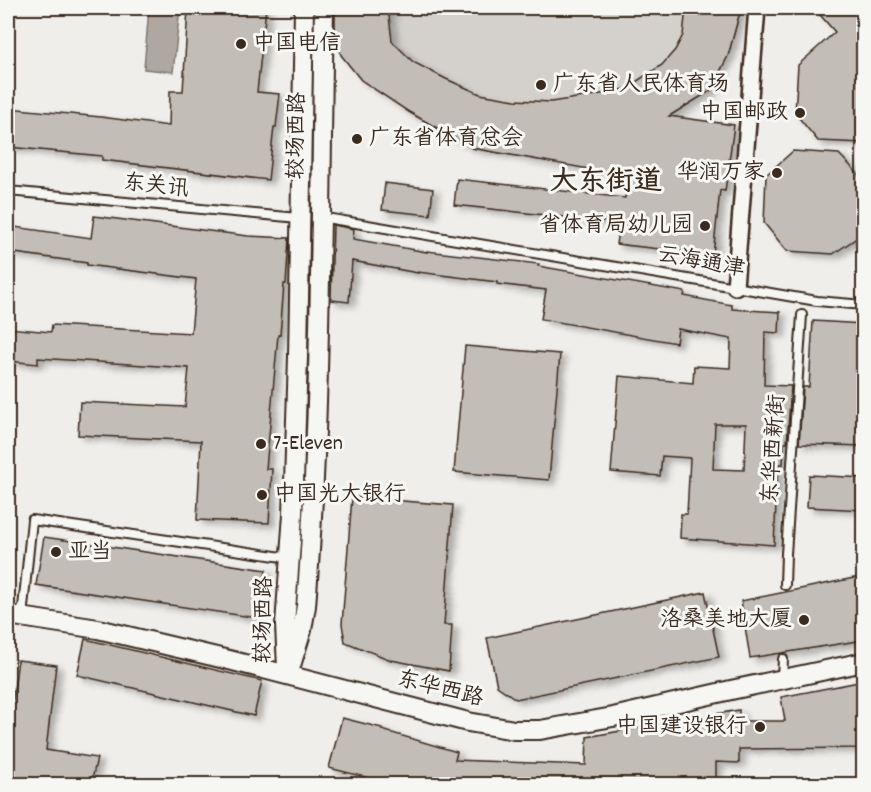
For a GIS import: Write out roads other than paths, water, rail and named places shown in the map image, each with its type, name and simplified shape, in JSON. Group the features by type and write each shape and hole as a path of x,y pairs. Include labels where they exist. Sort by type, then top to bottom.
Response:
{"street":[{"name":"较场西路","path":"288,675 285,625 296,432 303,8"},
{"name":"较场西路","path":"288,675 302,630 310,549 318,381 324,8"},
{"path":"735,287 757,8"},
{"name":"东华西路","path":"15,616 98,629 468,722 514,730 540,730 614,717 864,662"}],"lane":[{"name":"东关讯","path":"8,191 301,218"},
{"name":"云海通津","path":"321,218 817,301 864,305"},
{"name":"东华西新街","path":"785,585 802,315"},
{"path":"15,616 32,520 290,559"},
{"path":"782,679 783,659"}],"place":[{"name":"中国电信","path":"241,44"},
{"name":"广东省人民体育场","path":"541,85"},
{"name":"中国邮政","path":"800,113"},
{"name":"广东省体育总会","path":"357,139"},
{"name":"华润万家","path":"777,173"},
{"name":"省体育局幼儿园","path":"705,226"},
{"name":"7-Eleven","path":"261,444"},
{"name":"中国光大银行","path":"262,495"},
{"name":"亚当","path":"56,552"},
{"name":"洛桑美地大厦","path":"804,620"},
{"name":"中国建设银行","path":"760,727"}],"district":[{"name":"大东街道","path":"606,184"}]}
